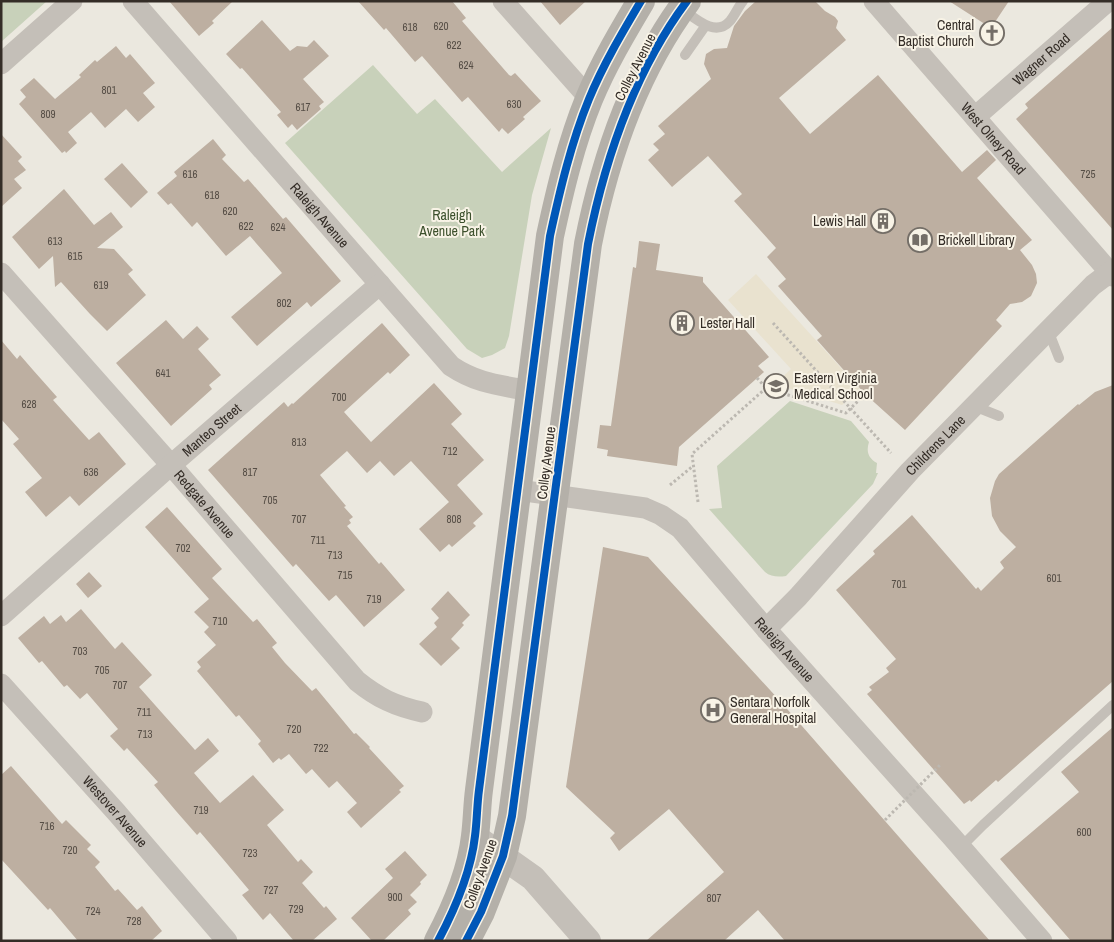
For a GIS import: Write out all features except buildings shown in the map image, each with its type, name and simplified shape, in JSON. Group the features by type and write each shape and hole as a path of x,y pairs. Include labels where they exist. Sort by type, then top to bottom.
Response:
{"main road":[{"name":"Colley Avenue","path":"438,941 448,923 466,873 475,838 479,790 550,236 561,185 589,98 617,42 641,1"},
{"name":"Colley Avenue","path":"466,941 481,912 503,856 512,816 588,244 596,202 611,150 630,102 652,55 684,5"}],"street":[{"path":"1,64 72,1"},
{"name":"Raleigh Avenue","path":"133,1 451,366 466,376 484,382 530,391"},
{"path":"503,1 589,98"},
{"name":"West Olney Road","path":"874,1 1112,273"},
{"name":"Wagner Road","path":"975,117 1108,1"},
{"name":"Redgate Avenue","path":"1,273 171,465 357,681 375,695 400,707 422,712"},
{"name":"Childrens Lane","path":"766,629 798,597 910,471 1093,285 1112,273"},
{"name":"Manteo Street","path":"1,616 171,465 380,284"},
{"name":"Raleigh Avenue","path":"518,490 645,508 661,515 680,528 766,629 961,847 1042,941"},
{"name":"Westover Avenue","path":"1,684 117,813 227,941"},
{"path":"475,838 533,878 588,941"}],"lane":[{"path":"684,5 706,25 718,28 725,26 743,1"},
{"path":"685,55 706,25"},
{"path":"1048,330 1059,358"},
{"path":"974,406 999,416"},
{"path":"961,847 1113,705"}],"path":[{"path":"773,323 891,453"},
{"path":"757,378 766,388 846,413 860,399"},
{"path":"698,502 692,454 766,388"},
{"path":"670,485 693,465"},
{"path":"885,820 941,764"}],"green space":[{"path":"1,1 47,1 1,42"},
{"name":"Raleigh Avenue Park","path":"373,65 417,114 435,99 502,172 551,128 532,195 509,336 505,348 492,355 482,358 467,349 285,143"},
{"path":"790,401 851,421 869,442 868,454 877,463 876,473 878,473 873,484 786,576 777,576 765,572 709,509 722,508 717,466"}],"shaded area":[{"path":"756,274 860,389 842,405 775,384 791,369 728,300"}],"cycle path":[{"path":"438,941 461,890 473,850 479,790 550,236 571,150 594,86 641,1"},
{"path":"466,941 481,912 503,856 512,816 588,244 595,212 613,148 637,86 668,28 687,1"}],"place":[{"name":"Central Baptist Church","path":"992,33"},
{"name":"Lewis Hall","path":"883,221"},
{"name":"Brickell Library","path":"920,240"},
{"name":"Lester Hall","path":"682,323"},
{"name":"Eastern Virginia Medical School","path":"776,386"},
{"name":"Sentara Norfolk General Hospital","path":"713,710"}]}
